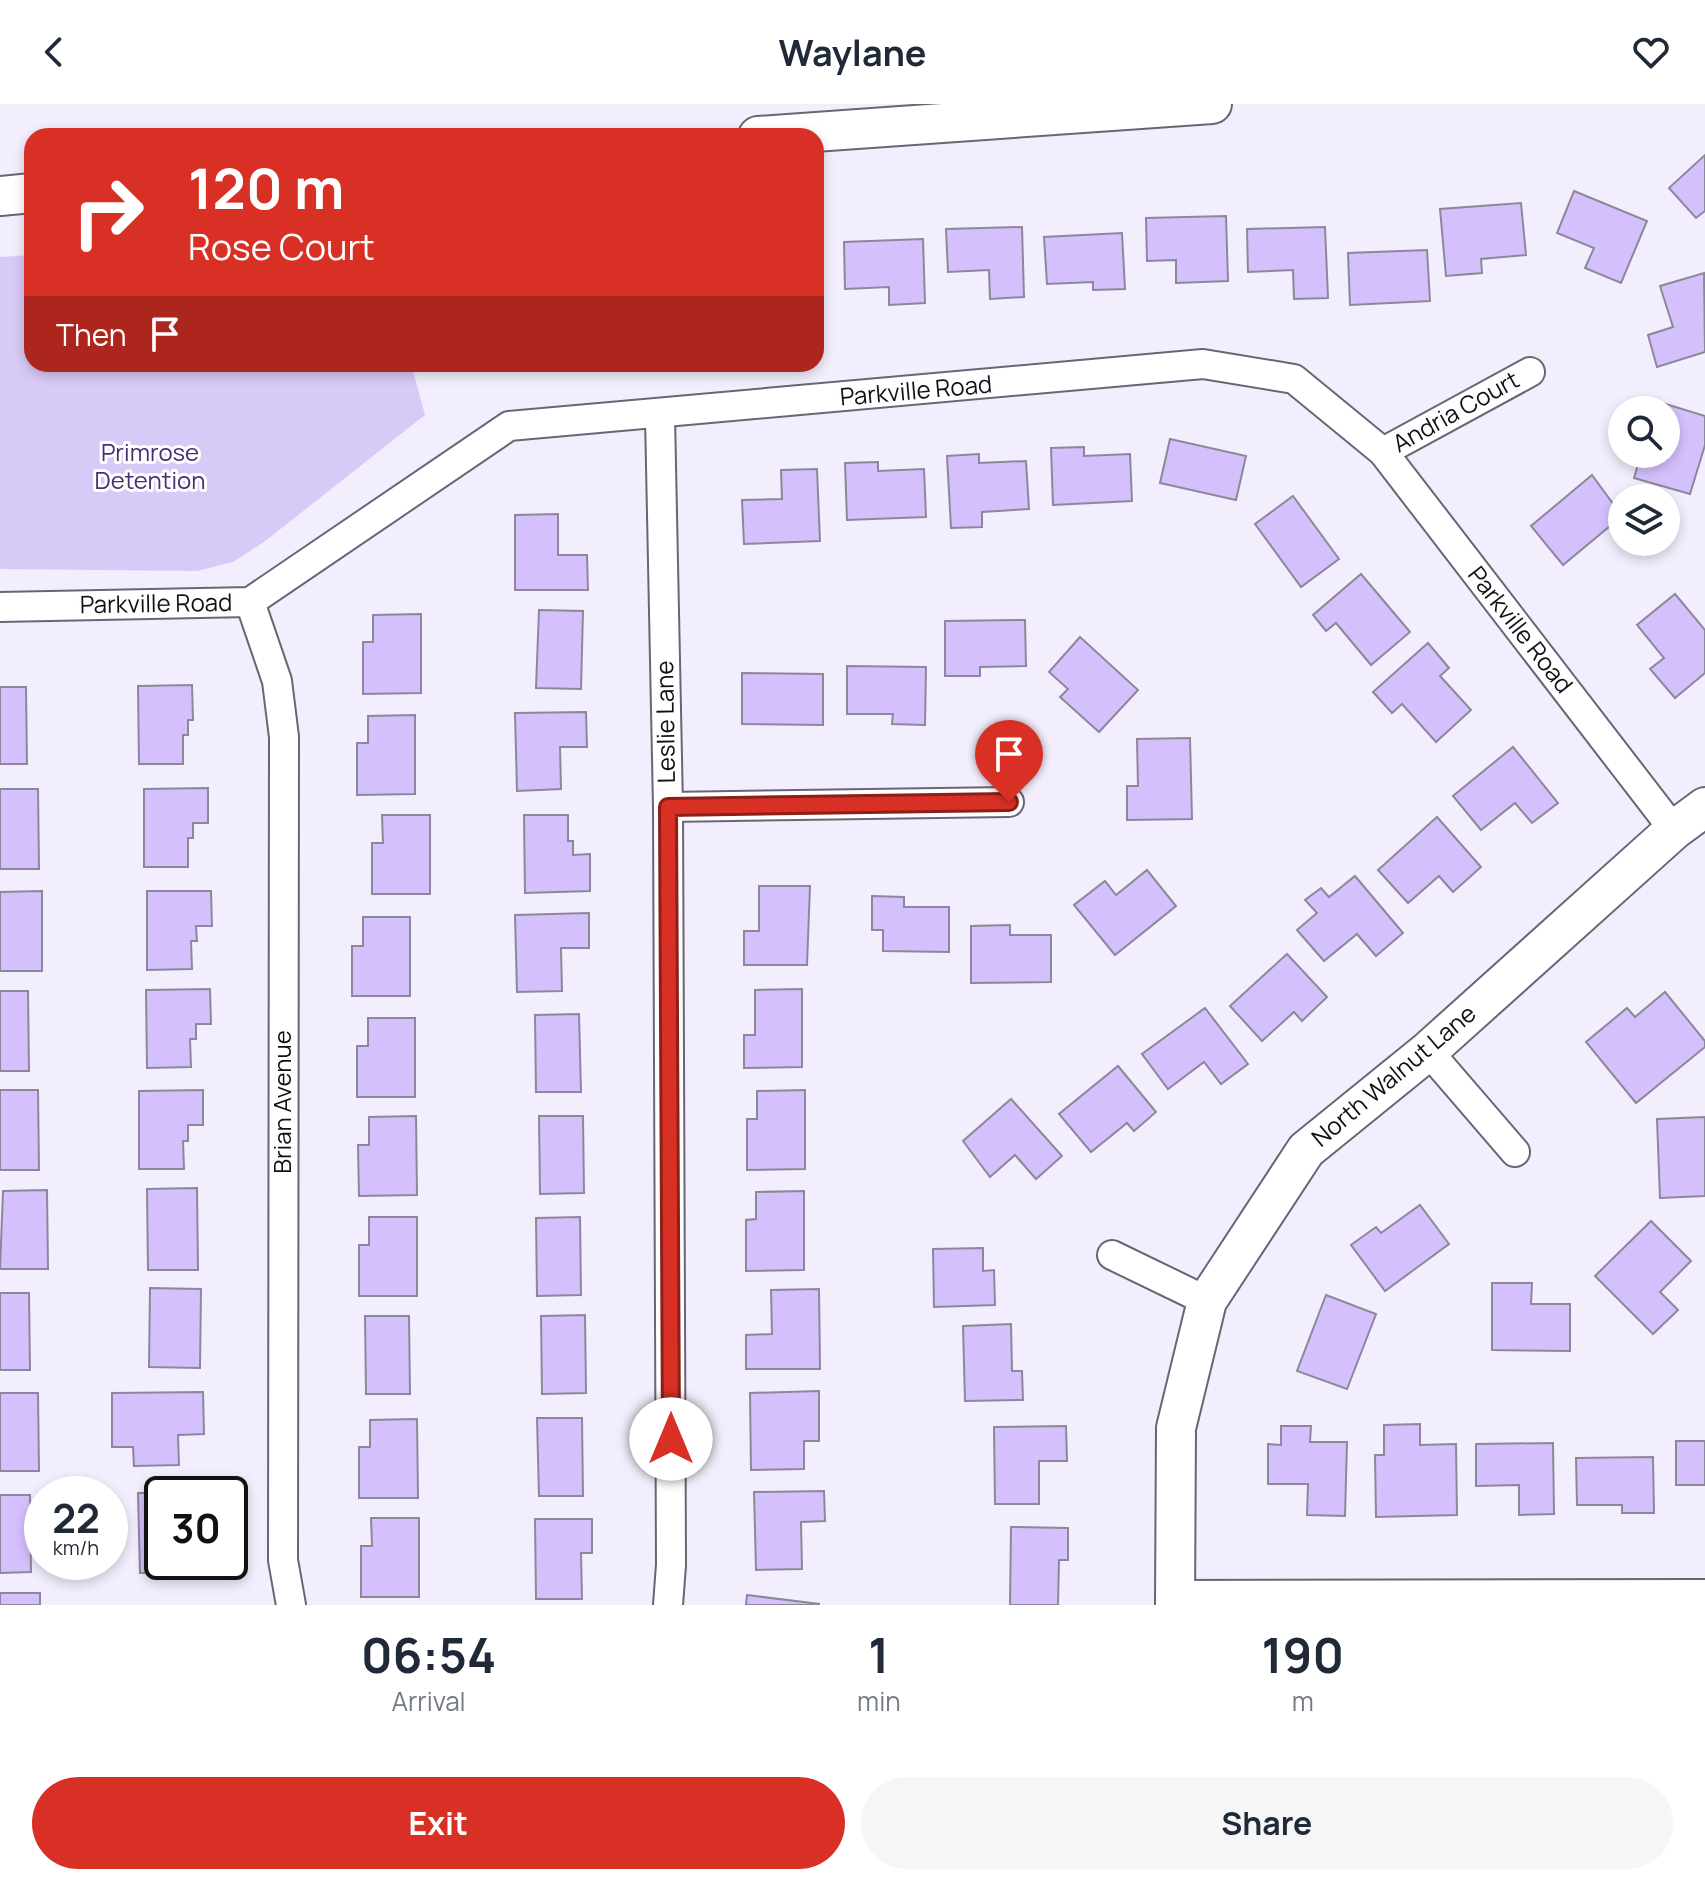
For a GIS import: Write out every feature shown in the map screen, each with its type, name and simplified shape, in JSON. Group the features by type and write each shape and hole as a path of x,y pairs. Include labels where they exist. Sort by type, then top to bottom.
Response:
{"street":[{"path":"824,131 1212,104"},
{"path":"0,196 24,194"},
{"name":"Parkville Road","path":"0,607 250,602 509,426 660,416 1203,364 1294,379 1383,452 1674,830"},
{"name":"Andria Court","path":"1383,452 1530,372"},
{"name":"Leslie Lane","path":"660,416 668,807 671,1565 668,1605"},
{"name":"Brian Avenue","path":"250,602 277,681 284,737 283,1560 291,1605"},
{"path":"668,807 1009,802"},
{"name":"North Walnut Lane","path":"1175,1600 1176,1428 1207,1301 1306,1150 1428,1051 1674,830 1705,807"},
{"path":"1428,1051 1515,1152"},
{"path":"1112,1255 1207,1301"},
{"path":"1175,1600 1581,1600 1705,1594"}],"green space":[{"name":"Primrose Detention","path":"24,256 24,372 413,372 425,415 264,542 233,562 197,571 0,569 0,257"}],"building":[{"path":"1705,155 1705,211 1696,218 1669,188"},
{"path":"1574,191 1647,221 1621,283 1585,268 1594,248 1557,233"},
{"path":"1521,203 1526,255 1481,259 1482,273 1446,276 1440,209"},
{"path":"1226,216 1228,281 1176,283 1176,260 1147,261 1146,218"},
{"path":"1022,227 1024,297 990,299 989,270 948,272 946,229"},
{"path":"1325,227 1328,298 1294,299 1293,270 1248,272 1247,229"},
{"path":"1122,233 1125,289 1093,290 1093,282 1047,284 1044,237"},
{"path":"923,239 925,303 889,305 889,287 845,289 844,242"},
{"path":"1427,250 1430,301 1350,305 1348,253"},
{"path":"1704,273 1705,352 1657,367 1648,335 1673,327 1660,286"},
{"path":"1680,408 1705,416 1705,445 1690,494 1680,491 1680,484 1655,484 1634,478 1637,468 1680,468"},
{"path":"1170,439 1246,456 1236,500 1160,483"},
{"path":"1084,447 1084,456 1130,454 1132,501 1053,505 1051,448"},
{"path":"979,454 979,463 1026,461 1029,509 982,512 982,527 951,528 947,456"},
{"path":"878,462 878,471 924,469 926,517 847,520 845,463"},
{"path":"817,469 820,541 744,544 742,500 782,499 781,470"},
{"path":"1592,475 1608,497 1608,528 1563,565 1531,526"},
{"path":"1293,496 1339,559 1301,587 1255,524"},
{"path":"558,514 558,555 587,555 588,590 515,590 515,515"},
{"path":"1361,574 1410,632 1371,665 1336,623 1326,631 1313,615"},
{"path":"1675,594 1705,630 1705,673 1675,698 1650,669 1664,658 1637,625"},
{"path":"539,610 583,611 581,689 536,688"},
{"path":"421,614 421,693 363,694 363,642 373,642 373,615"},
{"path":"1025,620 1026,666 980,667 980,676 945,676 945,621"},
{"path":"1080,637 1138,690 1099,732 1060,697 1068,689 1049,672"},
{"path":"1428,643 1449,668 1440,676 1471,710 1436,742 1402,704 1392,713 1373,692"},
{"path":"847,666 926,667 925,725 892,724 893,714 847,714"},
{"path":"742,673 823,674 823,725 742,724"},
{"path":"192,685 193,720 188,720 188,735 183,735 183,764 139,764 138,686"},
{"path":"0,687 26,687 27,764 0,764"},
{"path":"586,712 587,747 560,747 561,789 517,791 515,713"},
{"path":"415,715 415,794 357,795 357,743 368,743 368,716"},
{"path":"1190,738 1192,819 1127,820 1127,786 1138,786 1137,739"},
{"path":"1513,747 1558,803 1532,823 1515,803 1481,830 1453,796"},
{"path":"208,788 208,823 193,823 193,838 188,838 188,867 144,867 144,789"},
{"path":"0,789 38,789 39,869 0,869"},
{"path":"382,815 430,815 430,894 372,894 372,843 383,843"},
{"path":"524,815 568,815 568,841 573,841 573,855 590,854 590,891 525,893"},
{"path":"1437,817 1481,867 1453,892 1439,876 1408,903 1378,870"},
{"path":"1147,870 1176,906 1115,955 1074,905 1105,881 1116,895"},
{"path":"1355,876 1403,933 1376,956 1357,934 1324,961 1297,930 1317,913 1305,900 1321,888 1329,897"},
{"path":"759,886 810,886 807,965 744,965 744,931 759,931"},
{"path":"42,891 42,971 0,971 0,892"},
{"path":"147,891 211,891 212,926 196,926 197,941 191,941 192,969 147,970"},
{"path":"872,896 904,897 904,907 949,907 949,952 883,951 883,930 872,930"},
{"path":"589,913 589,948 561,948 562,991 517,992 515,915"},
{"path":"363,917 410,917 410,996 352,996 352,946 363,946"},
{"path":"1010,925 1010,935 1051,935 1051,982 971,983 971,926"},
{"path":"1287,954 1327,997 1302,1021 1294,1012 1262,1041 1230,1006"},
{"path":"210,989 211,1024 196,1024 196,1039 190,1039 191,1067 147,1068 146,990"},
{"path":"802,989 802,1067 744,1068 744,1035 755,1035 755,990"},
{"path":"0,991 28,991 29,1071 0,1071"},
{"path":"1665,992 1705,1041 1705,1047 1636,1103 1586,1042 1627,1008 1635,1017"},
{"path":"1205,1008 1248,1064 1221,1084 1204,1062 1168,1089 1142,1054"},
{"path":"579,1014 581,1092 536,1092 535,1015"},
{"path":"368,1018 415,1018 415,1097 357,1097 357,1046 368,1046"},
{"path":"1118,1066 1156,1112 1134,1131 1127,1123 1091,1152 1059,1114"},
{"path":"0,1090 38,1090 39,1170 0,1170"},
{"path":"203,1090 203,1125 188,1125 188,1141 183,1141 184,1169 139,1169 139,1091"},
{"path":"805,1090 805,1169 747,1170 747,1119 757,1119 757,1091"},
{"path":"1011,1099 1062,1156 1036,1179 1015,1155 990,1177 963,1141"},
{"path":"416,1116 417,1195 359,1196 358,1145 369,1145 369,1117"},
{"path":"539,1116 583,1116 584,1193 540,1194"},
{"path":"1705,1117 1705,1196 1660,1198 1657,1119"},
{"path":"197,1188 198,1270 148,1270 147,1189"},
{"path":"47,1190 48,1269 0,1269 3,1191"},
{"path":"804,1191 804,1270 746,1271 746,1220 756,1219 756,1192"},
{"path":"1420,1205 1449,1244 1385,1291 1351,1245 1376,1227 1381,1233"},
{"path":"369,1217 417,1217 417,1296 359,1296 359,1245 369,1245"},
{"path":"580,1217 581,1295 537,1296 536,1218"},
{"path":"1651,1221 1691,1261 1660,1292 1678,1310 1653,1334 1595,1276"},
{"path":"983,1248 983,1271 994,1270 995,1305 934,1307 933,1249"},
{"path":"1492,1283 1532,1283 1531,1304 1570,1304 1570,1351 1492,1350"},
{"path":"150,1288 201,1289 200,1368 149,1367"},
{"path":"819,1289 820,1369 746,1369 746,1335 772,1334 771,1290"},
{"path":"0,1293 29,1293 30,1370 0,1370"},
{"path":"1326,1295 1376,1314 1347,1389 1297,1371"},
{"path":"585,1315 586,1393 542,1394 541,1316"},
{"path":"365,1316 409,1316 410,1394 366,1394"},
{"path":"1011,1324 1012,1371 1022,1371 1023,1400 965,1401 963,1326"},
{"path":"819,1391 819,1441 804,1441 804,1469 751,1470 750,1393"},
{"path":"203,1392 204,1434 178,1435 179,1465 134,1466 133,1447 112,1447 112,1393"},
{"path":"0,1393 38,1393 39,1471 0,1471"},
{"path":"537,1418 582,1418 583,1496 539,1496"},
{"path":"417,1419 418,1498 359,1498 359,1447 370,1447 370,1420"},
{"path":"1420,1424 1420,1445 1456,1444 1457,1515 1376,1517 1375,1455 1384,1455 1384,1425"},
{"path":"1066,1426 1067,1461 1039,1461 1039,1504 995,1504 994,1427"},
{"path":"1281,1426 1311,1426 1310,1442 1347,1442 1345,1516 1307,1515 1308,1484 1268,1484 1268,1444 1281,1445"},
{"path":"1676,1441 1705,1441 1705,1485 1676,1485"},
{"path":"1553,1443 1554,1514 1519,1515 1519,1485 1476,1486 1476,1444"},
{"path":"1653,1457 1654,1513 1622,1513 1622,1505 1577,1505 1576,1458"},
{"path":"824,1491 825,1521 801,1522 802,1569 756,1570 754,1492"},
{"path":"138,1493 144,1493 144,1573 140,1573"},
{"path":"0,1495 24,1495 24,1572 0,1573"},
{"path":"371,1518 419,1518 419,1597 361,1597 361,1546 372,1546"},
{"path":"535,1519 592,1519 592,1553 581,1553 582,1599 536,1599"},
{"path":"1011,1527 1068,1528 1068,1560 1059,1560 1058,1605 1010,1605"},
{"path":"0,1593 40,1593 40,1605 0,1605"},
{"path":"747,1595 819,1604 819,1605 746,1605"}],"route":[{"path":"671,1439 668,807 1009,802"}]}
